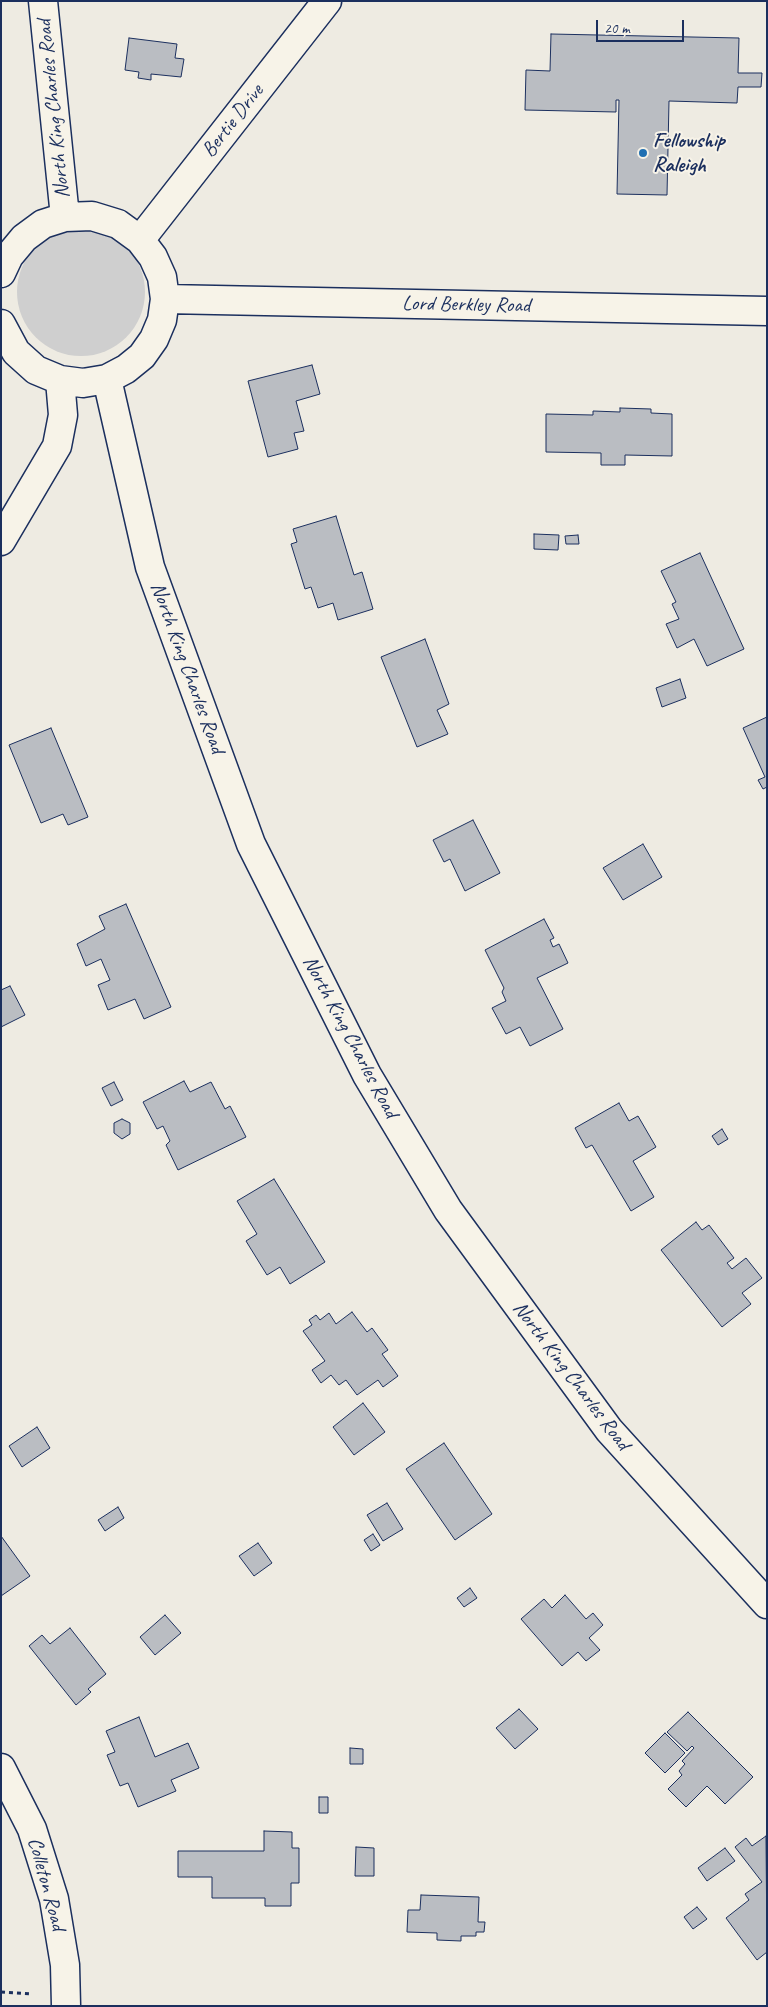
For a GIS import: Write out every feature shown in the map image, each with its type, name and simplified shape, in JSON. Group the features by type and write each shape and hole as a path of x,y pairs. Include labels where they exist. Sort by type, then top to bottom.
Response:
{"street":[{"name":"North King Charles Road","path":"43,1 65,217"},
{"name":"Bertie Drive","path":"140,240 327,1"},
{"path":"1,273 9,256 24,238 43,224 65,217 92,216 118,224 140,240 153,257 162,277 164,299 162,320 154,339 146,351 126,369 107,379 83,382 60,380 36,370 16,352 1,324"},
{"name":"Lord Berkley Road","path":"164,299 767,311"},
{"name":"North King Charles Road","path":"107,379 150,567 251,844 367,1076 448,1210 609,1430 767,1604"},
{"path":"1,541 57,446 63,415 60,380"},
{"name":"Colleton Road","path":"1,1768 32,1829 54,1899 65,1965 66,2006"}],"path":[{"path":"1,1992 30,1994"}],"shaded area":[{"path":"81,228 94,229 106,233 126,247 140,267 144,279 144,305 140,317 126,337 106,351 94,355 81,356 68,355 56,351 36,337 22,317 18,305 17,292 18,279 22,267 36,247 56,233 68,229"}],"building":[{"name":"Fellowship Raleigh","path":"551,34 739,38 738,73 762,73 761,87 738,87 737,103 669,101 667,195 617,194 619,100 616,100 616,112 525,110 526,70 550,71"},
{"path":"129,38 177,44 175,58 184,59 181,77 151,74 151,80 138,78 139,72 125,70"},
{"path":"312,365 320,394 296,401 304,431 294,433 298,449 268,457 248,381"},
{"path":"620,408 651,409 651,413 672,414 672,456 625,455 625,465 601,465 601,453 546,452 546,414 593,415 593,411 620,412"},
{"path":"336,516 354,575 362,572 373,609 338,620 333,603 318,608 311,587 305,589 291,544 297,542 293,529"},
{"path":"534,534 559,535 558,550 534,549"},
{"path":"578,535 579,544 566,544 565,536"},
{"path":"700,553 744,649 707,666 694,639 677,648 666,624 679,619 672,604 676,602 661,571"},
{"path":"425,639 449,704 437,710 448,734 417,747 381,657"},
{"path":"680,679 686,698 662,707 656,688"},
{"path":"767,717 767,787 763,789 758,780 765,777 743,728"},
{"path":"51,728 88,817 68,825 63,814 41,823 9,745"},
{"path":"473,820 500,873 465,891 450,859 444,862 433,840"},
{"path":"643,844 662,877 623,900 603,868"},
{"path":"126,904 171,1007 144,1019 135,999 108,1010 98,985 110,980 101,959 86,966 77,944 105,929 99,916"},
{"path":"544,919 554,938 550,940 553,947 559,944 568,963 537,978 563,1029 530,1046 520,1027 506,1034 492,1008 506,1001 502,992 504,988 485,950"},
{"path":"10,986 25,1015 1,1027 1,990"},
{"path":"184,1081 190,1092 211,1082 225,1109 230,1106 246,1137 178,1170 166,1145 170,1141 163,1126 157,1129 143,1102"},
{"path":"114,1082 123,1100 111,1106 102,1088"},
{"path":"619,1103 629,1121 638,1116 656,1147 633,1161 654,1197 631,1211 592,1145 586,1148 575,1128"},
{"path":"122,1119 130,1123 130,1134 122,1139 114,1133 114,1123"},
{"path":"722,1129 728,1139 718,1145 712,1136"},
{"path":"274,1179 325,1262 290,1284 280,1267 267,1275 246,1241 257,1234 237,1201"},
{"path":"696,1222 702,1230 709,1225 734,1258 727,1263 732,1269 746,1258 762,1278 742,1293 751,1304 722,1327 661,1250"},
{"path":"352,1312 367,1332 372,1328 388,1350 382,1354 398,1376 383,1387 378,1380 357,1395 346,1380 339,1385 331,1375 321,1383 312,1370 325,1361 303,1331 312,1325 309,1320 316,1315 320,1320 329,1313 336,1324"},
{"path":"363,1403 385,1432 354,1455 333,1427"},
{"path":"37,1427 50,1448 22,1467 9,1446"},
{"path":"444,1443 492,1514 455,1540 406,1469"},
{"path":"387,1503 403,1529 383,1541 367,1515"},
{"path":"118,1507 124,1518 105,1531 98,1520"},
{"path":"373,1534 380,1545 371,1551 364,1540"},
{"path":"1,1536 30,1576 1,1596"},
{"path":"258,1543 272,1563 254,1576 239,1556"},
{"path":"470,1588 477,1598 464,1607 457,1598"},
{"path":"565,1595 586,1619 593,1613 603,1625 589,1638 600,1650 586,1661 578,1652 562,1666 521,1619 544,1599 552,1608"},
{"path":"165,1615 181,1633 155,1655 140,1637"},
{"path":"70,1628 106,1674 88,1689 91,1692 76,1705 29,1646 42,1635 50,1644"},
{"path":"519,1709 538,1729 515,1749 496,1728"},
{"path":"688,1712 753,1777 725,1804 707,1786 686,1807 668,1789 682,1775 679,1771 685,1764 682,1761 694,1748 692,1746 687,1751 667,1732"},
{"path":"139,1717 155,1757 188,1743 199,1768 171,1780 176,1791 138,1807 128,1783 120,1786 107,1755 115,1752 106,1731"},
{"path":"665,1733 685,1753 665,1773 645,1753"},
{"path":"350,1748 363,1749 363,1764 350,1764"},
{"path":"319,1797 328,1797 328,1813 319,1813"},
{"path":"264,1831 292,1832 292,1848 299,1848 299,1883 291,1883 291,1906 265,1906 265,1898 212,1898 212,1877 178,1877 178,1851 264,1851"},
{"path":"766,1836 767,1952 757,1960 726,1918 749,1900 745,1894 762,1882 735,1847 746,1838 752,1846"},
{"path":"356,1847 374,1848 374,1876 355,1876"},
{"path":"725,1848 735,1861 707,1881 698,1868"},
{"path":"421,1895 479,1897 478,1922 485,1922 484,1932 476,1932 476,1936 461,1936 461,1941 437,1940 437,1933 407,1932 408,1910 420,1910"},
{"path":"697,1907 707,1919 693,1929 684,1917"}],"place":[{"name":"Fellowship Raleigh","path":"643,153"}]}
